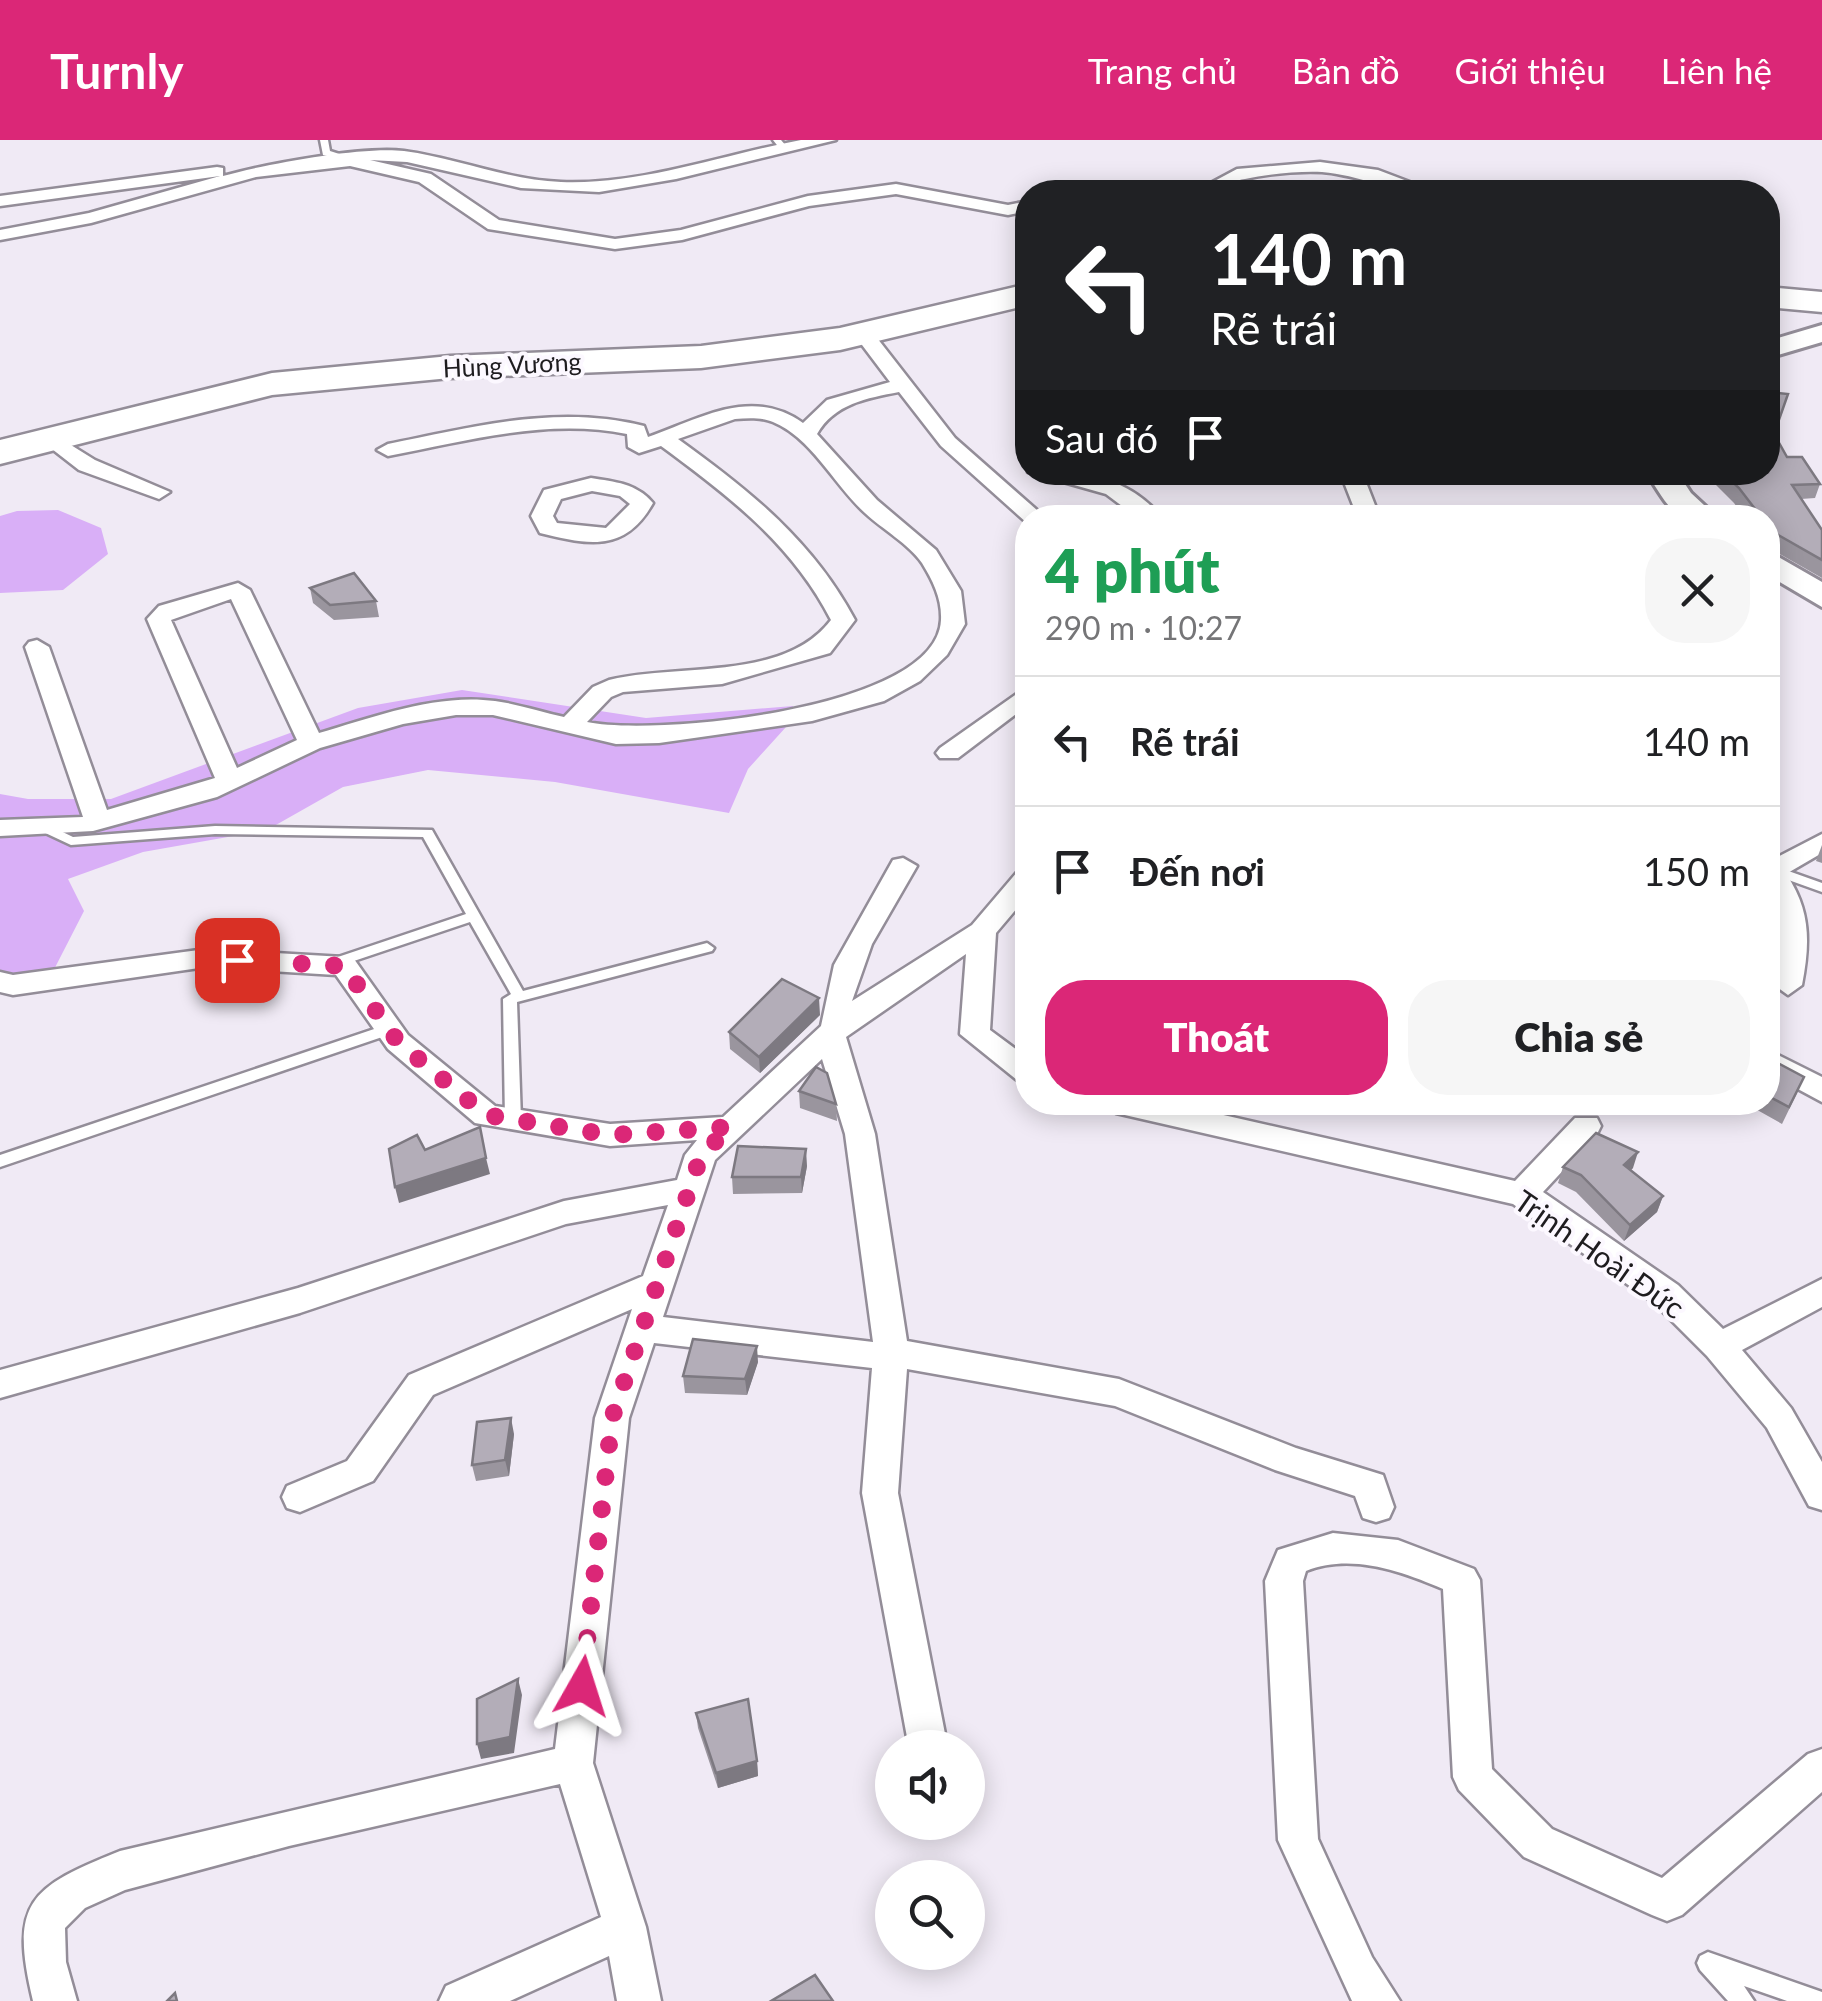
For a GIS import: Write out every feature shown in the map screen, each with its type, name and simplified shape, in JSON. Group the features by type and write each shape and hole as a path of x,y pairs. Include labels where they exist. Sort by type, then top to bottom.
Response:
{"highway":[{"name":"Hùng Vương","path":"0,452 272,384 450,367 700,357 863,334 1015,297"},
{"path":"1780,298 1822,302"}],"street":[{"path":"351,160 373,145 388,145 523,184 628,185 780,144 828,140"},
{"path":"0,200 62,194 144,175 255,172 351,160 425,178 494,225 615,244 682,235 808,201 896,190 1015,209"},
{"path":"1226,180 1237,174 1320,167 1390,180"},
{"path":"0,235 91,218 255,172"},
{"path":"863,334 948,442 1018,505"},
{"path":"1780,346 1822,334"},
{"path":"806,435 814,417 831,405 904,386"},
{"path":"0,828 98,820 230,782 311,743 400,717 456,708 493,708 616,736 659,735 812,714 875,696 912,676 939,650 953,624 950,591 928,556 869,505 806,435 780,417 756,413 692,422 624,466 637,430 613,423 548,422 388,450"},
{"path":"50,438 87,465 158,492"},
{"path":"568,728 602,692 618,685 634,680 722,677 822,648 843,620 831,593 766,513 664,438"},
{"path":"978,472 1015,471"},
{"path":"1107,485 1140,505"},
{"path":"1670,485 1686,505"},
{"path":"1780,571 1822,597"},
{"path":"230,782 159,619 167,611 238,590 311,743"},
{"path":"37,647 98,820"},
{"path":"949,753 1015,703"},
{"path":"1780,867 1822,842"},
{"path":"903,866 846,972 834,1002 833,1032 860,1134 890,1353 880,1494 924,1730"},
{"path":"1780,884 1798,924 1788,986"},
{"path":"638,2001 625,1927 574,1763 612,1418 641,1328 701,1155 833,1032 982,931 1015,892"},
{"path":"982,931 976,1034 1015,1063"},
{"path":"0,982 14,985 206,958 344,966 389,1029 486,1115 610,1135 731,1127"},
{"path":"1780,1067 1822,1091"},
{"name":"Trịnh Hoài Đức","path":"1173,1115 1522,1194 1666,1294 1719,1347 1779,1418 1822,1495"},
{"path":"1522,1194 1586,1126"},
{"path":"0,1384 300,1300 564,1212 689,1188"},
{"path":"300,1497 360,1471 421,1385 656,1286"},
{"path":"1719,1347 1822,1292"},
{"path":"641,1328 890,1353 1120,1394 1288,1460 1352,1477 1370,1486 1376,1507"},
{"path":"1378,2001 1357,1972 1298,1840 1284,1581 1291,1560 1312,1550 1361,1547 1461,1580 1473,1777 1538,1843 1666,1901 1822,1767"},
{"path":"56,2001 45,1962 44,1920 70,1894 120,1871 288,1826 574,1763"},
{"path":"461,2001 625,1927"}],"lane":[{"path":"324,140 326,153 351,160"},
{"path":"44,827 71,841 215,830 427,833 519,996"},
{"path":"1780,875 1822,888"},
{"path":"328,965 474,916"},
{"path":"513,1120 510,999 707,948"},
{"path":"0,1161 389,1029"},
{"path":"1743,2001 1708,1963 1818,2001"}],"shaded area":[{"path":"58,510 101,528 108,554 63,590 0,593 0,516 17,511"},
{"path":"462,690 646,718 793,706 786,727 748,769 729,813 555,782 428,770 343,787 267,830 143,852 68,879 84,911 43,991 0,981 0,794 28,799 111,799 358,708"}],"building":[{"path":"1780,393 1788,394 1780,417"},
{"path":"1780,445 1787,457 1802,457 1820,484 1792,485 1822,530 1822,560 1780,536 1780,505 1752,505 1736,485 1780,485"},
{"path":"354,573 376,601 330,605 310,588"},
{"path":"782,979 819,998 759,1057 729,1032"},
{"path":"1780,1064 1804,1077 1789,1107 1780,1102"},
{"path":"816,1067 827,1073 836,1104 799,1091"},
{"path":"480,1127 486,1158 395,1187 389,1149 417,1135 425,1150"},
{"path":"1596,1133 1638,1152 1624,1165 1663,1196 1630,1225 1581,1175 1563,1167"},
{"path":"738,1146 806,1149 801,1177 732,1177"},
{"path":"693,1339 757,1346 745,1379 683,1376"},
{"path":"511,1418 505,1460 472,1465 477,1422"},
{"path":"518,1679 510,1737 477,1744 477,1699"},
{"path":"748,1699 757,1761 716,1773 696,1713"},
{"path":"815,1975 833,2001 771,2001"}],"route":[{"path":"237,960 344,966 398,1042 486,1115 610,1135 731,1127 701,1155 612,1418 582,1686"}]}
